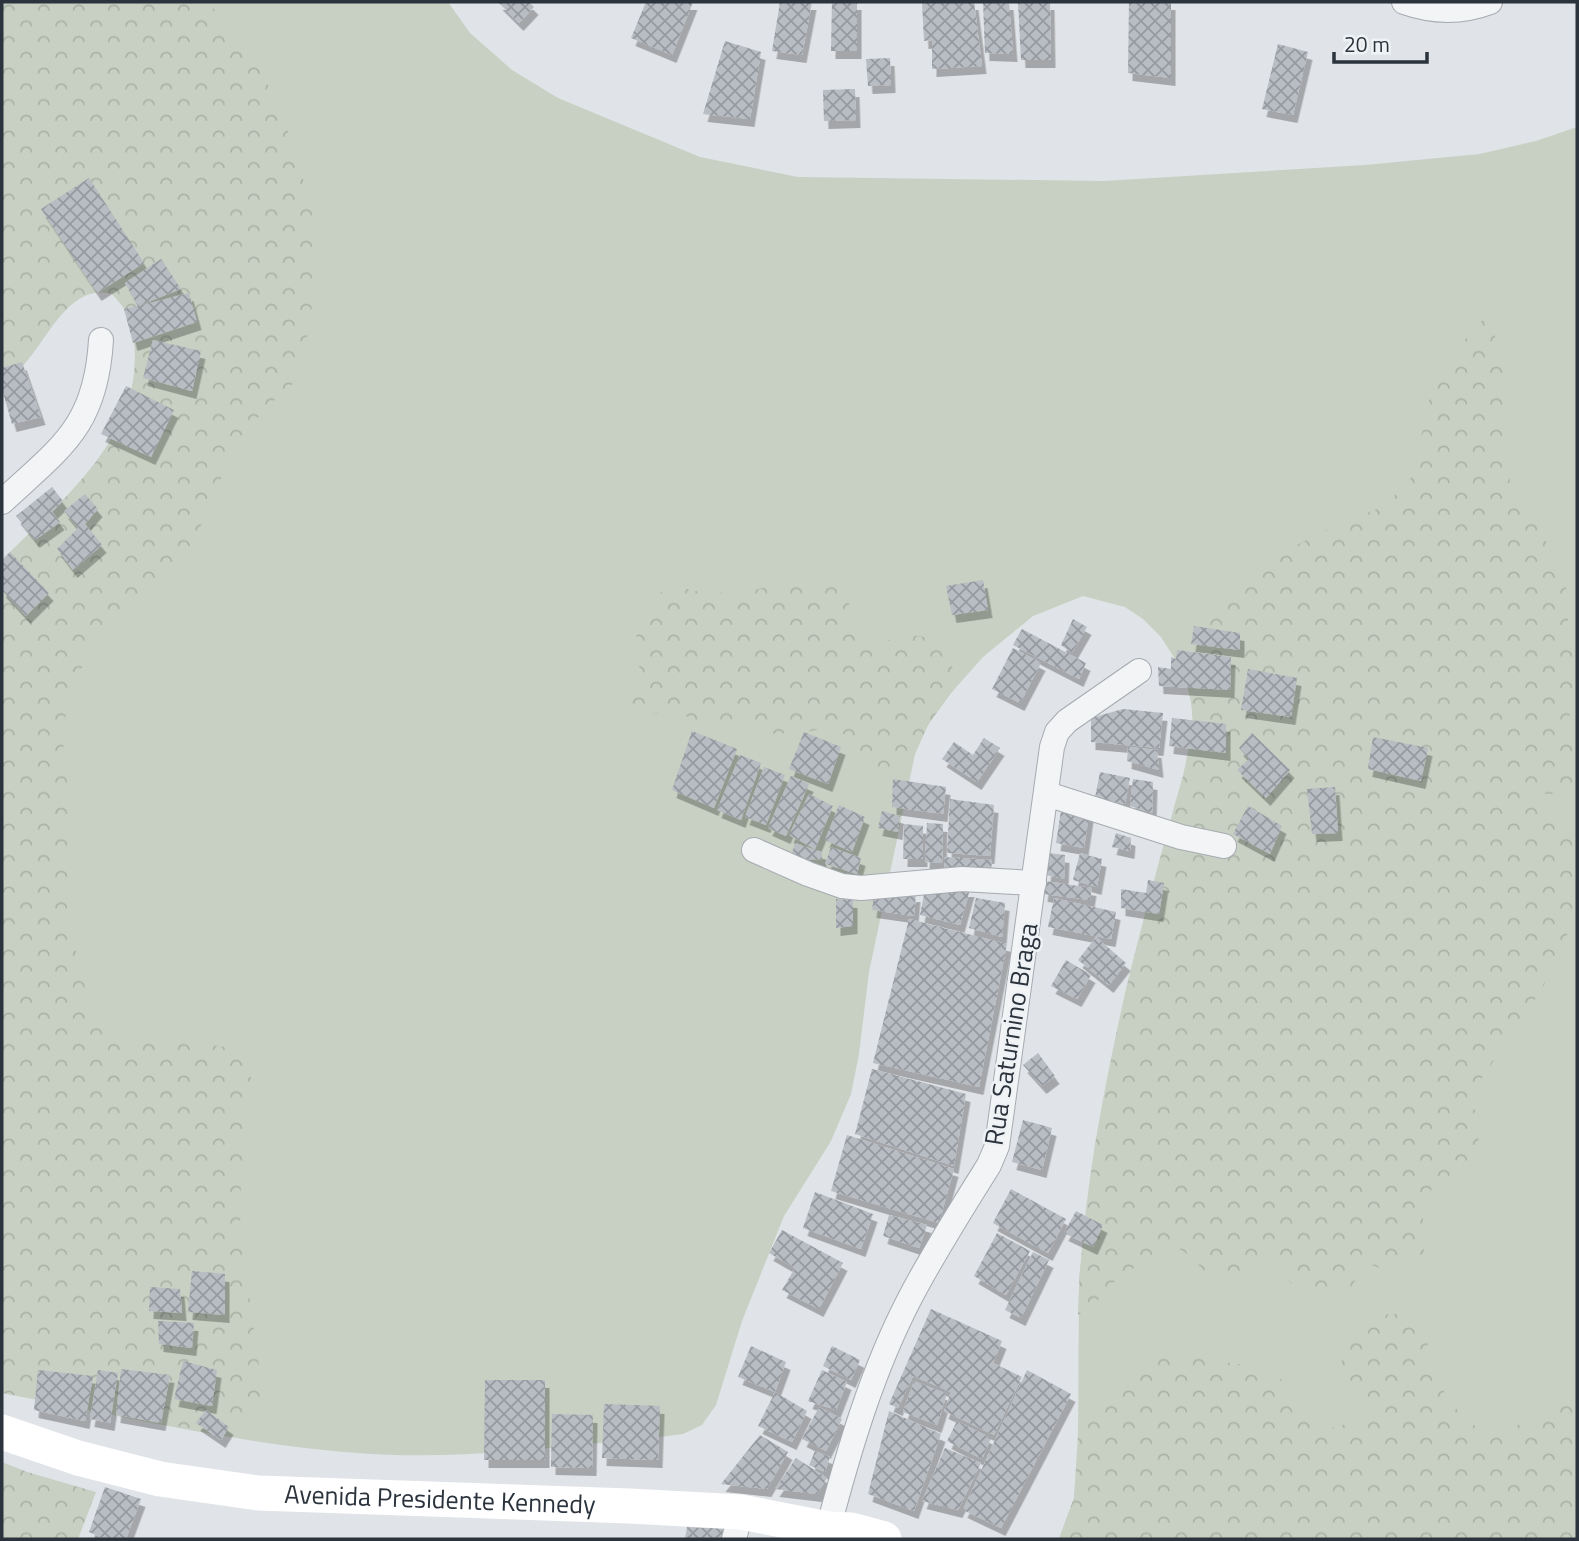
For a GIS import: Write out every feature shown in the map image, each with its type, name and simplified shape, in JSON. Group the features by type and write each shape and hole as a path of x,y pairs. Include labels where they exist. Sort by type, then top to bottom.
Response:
{"main road":[{"name":"Avenida Presidente Kennedy","path":"2,1432 78,1458 160,1479 258,1493 631,1506 738,1526 843,1533 884,1539"}],"street":[{"path":"1404,2 1424,9 1445,10 1490,2"},
{"path":"2,502 64,444 76,428 95,390 101,340"},
{"name":"Rua Saturnino Braga","path":"843,1533 848,1453 872,1383 909,1299 989,1165 997,1146 1052,747 1057,732 1067,721 1139,671"},
{"path":"1047,794 1144,827 1224,846"},
{"path":"754,850 842,886 860,888 962,879 1034,883"}],"green space":[{"path":"2,2 448,2 470,33 512,70 558,98 700,157 798,177 1104,181 1365,165 1480,154 1536,141 1577,127 1577,1539 1059,1539 1074,1498 1078,1453 1079,1278 1095,1144 1127,986 1182,781 1193,727 1191,698 1182,670 1161,637 1143,619 1125,607 1083,596 1033,616 983,657 943,702 928,725 915,754 869,972 851,1094 831,1141 784,1216 742,1321 716,1405 702,1425 683,1434 551,1448 474,1454 396,1455 267,1443 2,1393 2,560 68,495 107,445 122,418 132,389 135,358 129,316 119,302 112,294 98,292 86,295 65,310 2,392"},
{"path":"2,2 208,2 258,62 294,145 313,216 317,274 307,337 296,381 270,404 241,436 210,502 192,551 95,645 68,692 63,741 71,819 68,864 72,937 90,1003 115,1040 184,1041 233,1048 251,1078 241,1172 240,1229 262,1388 257,1415 235,1437 2,1393 2,560 68,495 107,445 122,418 132,389 135,358 129,316 119,302 112,294 98,292 86,295 65,310 2,392"},
{"path":"1488,316 1503,359 1510,487 1554,555 1566,587 1569,639 1577,639 1577,701 1564,726 1577,735 1577,795 1527,793 1538,808 1577,824 1577,913 1542,989 1476,1087 1467,1105 1485,1116 1480,1136 1468,1161 1438,1184 1426,1198 1423,1217 1424,1253 1401,1266 1387,1269 1372,1265 1364,1259 1357,1278 1347,1290 1341,1294 1324,1295 1294,1285 1265,1256 1233,1277 1216,1280 1176,1247 1128,1271 1109,1286 1089,1309 1078,1315 1088,1192 1109,1070 1131,967 1192,738 1192,705 1182,670 1211,620 1277,555 1334,526 1385,506 1413,475 1429,400 1472,329"},
{"path":"803,578 830,582 844,592 861,632 873,642 920,636 936,644 947,657 959,682 928,725 915,753 883,773 873,773 850,737 831,728 768,734 735,718 711,725 693,720 677,711 646,713 629,703 626,692 630,681 640,673 636,637 650,603 663,590 676,586 695,591 739,594"},
{"path":"1388,1314 1408,1314 1423,1328 1437,1377 1448,1399 1467,1421 1484,1431 1506,1432 1552,1405 1577,1375 1577,1539 1059,1539 1074,1498 1079,1418 1136,1372 1163,1356 1197,1354 1234,1364 1257,1364 1280,1378 1313,1412 1336,1429 1351,1420 1373,1419 1341,1364 1350,1337"},
{"path":"2,1462 96,1492 78,1539 2,1539"}],"building":[{"path":"498,2 529,2 534,7 519,23"},
{"path":"646,2 693,2 672,55 631,38"},
{"path":"780,2 812,2 802,55 772,51"},
{"path":"832,2 857,2 857,51 831,51"},
{"path":"922,2 974,2 982,66 932,69 932,40 924,41"},
{"path":"983,2 1009,2 1013,54 985,53"},
{"path":"1018,2 1050,2 1051,60 1021,60"},
{"path":"1129,2 1171,2 1171,78 1128,73"},
{"path":"725,41 761,52 750,119 703,114"},
{"path":"1278,44 1308,52 1293,115 1262,109"},
{"path":"890,58 891,85 868,86 866,59"},
{"path":"855,89 856,120 824,121 823,90"},
{"path":"89,178 144,263 97,293 41,209"},
{"path":"161,259 181,289 138,306 125,283"},
{"path":"189,293 197,322 133,343 124,309"},
{"path":"153,340 201,351 192,391 143,378"},
{"path":"22,362 41,417 12,424 2,389 2,368"},
{"path":"126,386 174,410 151,457 101,434"},
{"path":"52,487 63,501 52,512 60,522 35,540 16,516"},
{"path":"85,494 98,509 85,524 102,545 73,570 57,549 78,528 64,511"},
{"path":"10,552 49,593 26,616 2,590 2,560"},
{"path":"983,580 988,610 952,615 946,586"},
{"path":"1073,619 1087,627 1072,653 1061,645"},
{"path":"1194,626 1240,633 1240,650 1191,644"},
{"path":"1022,629 1086,663 1079,679 1013,645"},
{"path":"1013,648 1041,663 1020,703 992,689"},
{"path":"1177,650 1231,657 1230,690 1159,686 1158,667 1171,669 1171,657 1176,659"},
{"path":"1248,669 1297,678 1291,717 1241,710"},
{"path":"1123,709 1163,713 1159,748 1091,742 1091,718"},
{"path":"1172,718 1226,724 1226,753 1169,746"},
{"path":"692,731 737,749 714,808 672,790"},
{"path":"804,732 841,747 828,784 789,769"},
{"path":"1252,733 1290,770 1266,798 1237,770 1249,759 1239,748"},
{"path":"1373,737 1428,748 1421,781 1368,769"},
{"path":"984,738 1000,748 977,782 942,759 954,742 973,755"},
{"path":"1128,747 1157,750 1159,770 1127,761"},
{"path":"740,755 761,763 741,820 717,810"},
{"path":"764,767 785,775 766,825 745,817"},
{"path":"1100,772 1130,778 1125,804 1095,798"},
{"path":"791,776 809,784 786,836 768,828"},
{"path":"893,779 946,787 943,814 892,807"},
{"path":"1133,779 1153,782 1152,813 1130,806"},
{"path":"1335,787 1338,833 1312,834 1307,789"},
{"path":"809,794 833,806 815,849 789,835"},
{"path":"950,799 994,805 990,856 947,853"},
{"path":"1062,804 1089,814 1084,848 1056,843"},
{"path":"839,805 865,817 852,852 825,840"},
{"path":"1248,806 1282,826 1270,854 1233,834"},
{"path":"882,811 900,816 898,832 878,828"},
{"path":"927,823 943,824 942,863 925,862"},
{"path":"904,824 923,826 923,859 903,859"},
{"path":"1116,833 1131,838 1130,851 1112,847"},
{"path":"795,843 822,852 822,859 790,860"},
{"path":"831,847 861,858 857,874 825,864"},
{"path":"1048,853 1065,855 1064,879 1046,875"},
{"path":"1080,853 1102,859 1097,887 1073,880"},
{"path":"944,857 992,860 991,873 945,871"},
{"path":"1148,880 1164,883 1159,914 1121,908 1121,889 1146,893"},
{"path":"1045,881 1092,888 1090,900 1043,894"},
{"path":"970,889 960,925 920,915 925,890"},
{"path":"916,894 914,916 872,910 874,896"},
{"path":"976,898 1005,903 1002,937 969,928"},
{"path":"1054,898 1116,912 1111,939 1048,927"},
{"path":"836,899 853,900 853,926 836,928"},
{"path":"909,919 1007,944 979,1087 873,1063"},
{"path":"1096,937 1126,963 1109,985 1078,960"},
{"path":"1066,960 1091,975 1077,999 1051,986"},
{"path":"1038,1053 1055,1076 1042,1086 1023,1065"},
{"path":"872,1069 966,1094 954,1166 855,1134"},
{"path":"1023,1120 1052,1128 1042,1170 1012,1162"},
{"path":"847,1135 954,1169 939,1223 831,1191"},
{"path":"1011,1189 1066,1219 1048,1253 993,1223"},
{"path":"815,1192 873,1214 861,1249 803,1228"},
{"path":"1076,1211 1103,1225 1093,1247 1064,1233"},
{"path":"889,1215 927,1225 919,1248 883,1236"},
{"path":"782,1230 843,1263 819,1309 782,1290 795,1268 769,1253"},
{"path":"997,1233 1030,1251 1006,1295 974,1276"},
{"path":"1033,1252 1049,1260 1021,1318 1005,1310"},
{"path":"192,1271 225,1274 225,1315 188,1312"},
{"path":"150,1287 180,1289 182,1313 149,1311"},
{"path":"931,1309 1002,1341 993,1363 1022,1377 994,1435 944,1411 951,1392 913,1376 898,1408 889,1404"},
{"path":"158,1321 194,1323 192,1348 159,1344"},
{"path":"751,1346 786,1362 775,1392 738,1377"},
{"path":"832,1346 860,1360 851,1380 823,1366"},
{"path":"183,1361 217,1370 212,1406 174,1399"},
{"path":"121,1369 170,1375 161,1423 116,1415"},
{"path":"38,1370 93,1376 85,1421 34,1410"},
{"path":"98,1370 118,1373 110,1423 90,1419"},
{"path":"822,1370 847,1382 836,1410 808,1401"},
{"path":"1027,1370 1071,1394 1001,1528 963,1510"},
{"path":"485,1380 545,1380 545,1460 484,1460"},
{"path":"914,1381 947,1394 937,1425 903,1412"},
{"path":"775,1392 807,1411 792,1442 758,1426"},
{"path":"604,1404 660,1406 658,1460 602,1458"},
{"path":"819,1407 842,1419 826,1451 802,1439"},
{"path":"206,1410 229,1427 221,1440 196,1423"},
{"path":"889,1411 941,1434 914,1511 868,1494"},
{"path":"552,1414 593,1415 592,1468 551,1467"},
{"path":"957,1421 991,1438 982,1459 947,1441"},
{"path":"760,1435 788,1452 767,1489 721,1484"},
{"path":"945,1448 981,1463 958,1510 922,1501"},
{"path":"815,1451 830,1457 825,1472 809,1465"},
{"path":"796,1458 827,1478 817,1494 775,1489"},
{"path":"105,1487 141,1499 126,1539 105,1539 89,1532"},
{"path":"687,1527 733,1529 730,1539 685,1539"}]}
